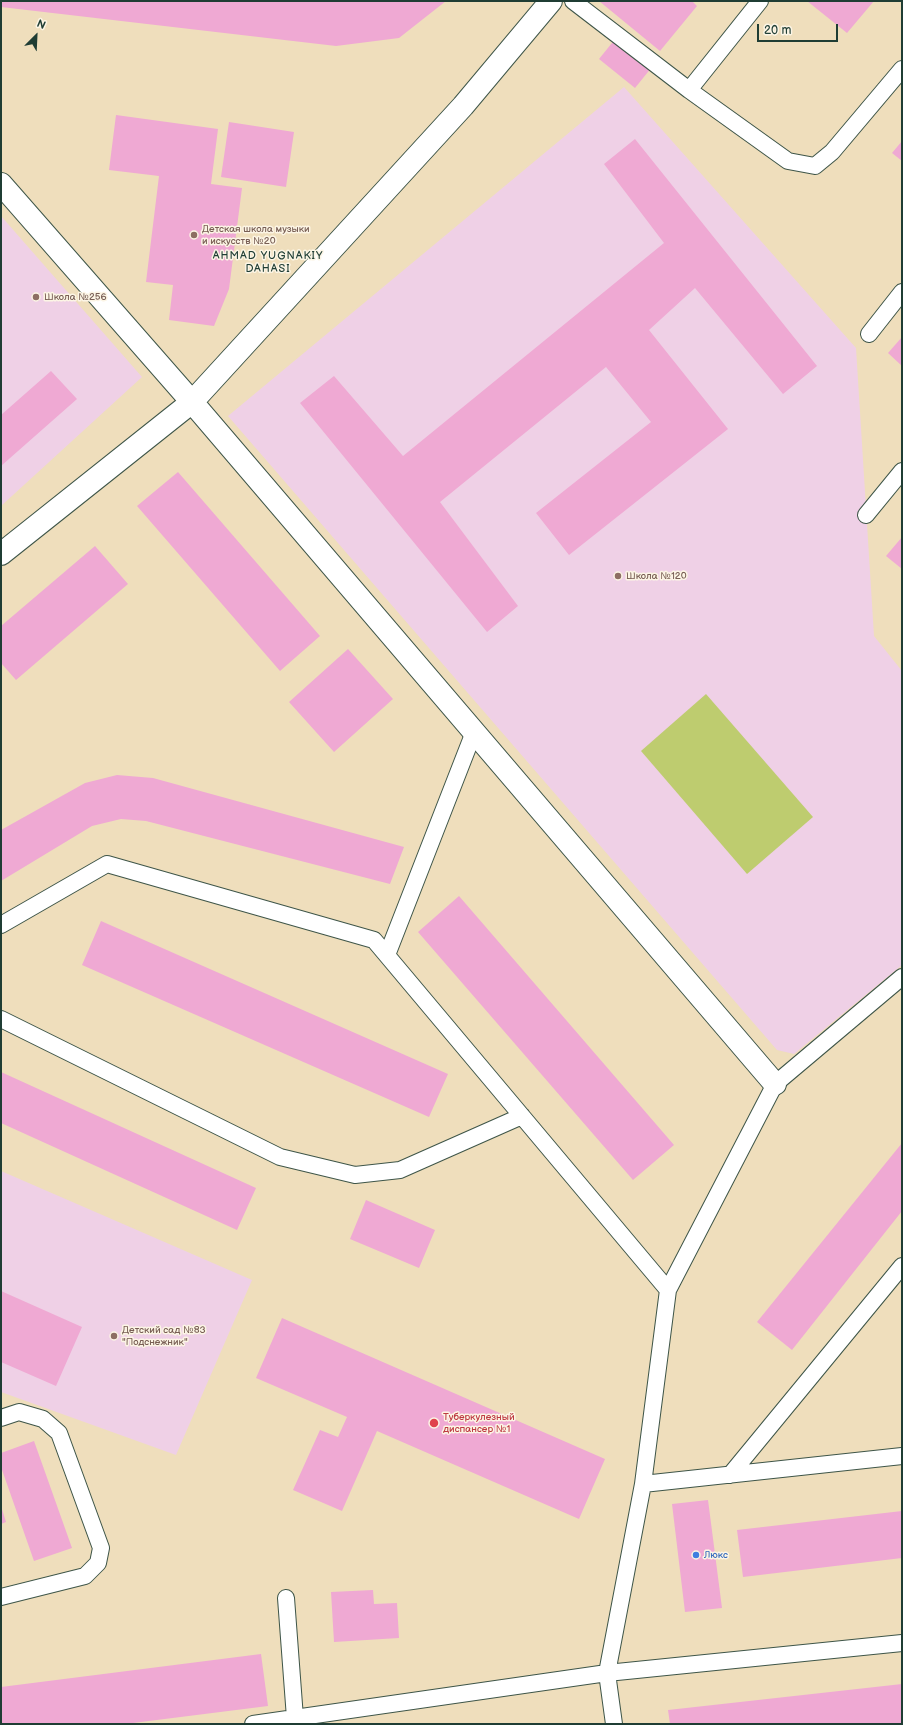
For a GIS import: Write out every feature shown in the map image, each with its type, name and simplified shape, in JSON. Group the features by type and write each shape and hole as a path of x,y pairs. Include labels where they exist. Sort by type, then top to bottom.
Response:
{"street":[{"path":"1,554 192,402 463,106 551,1"},
{"path":"1,184 192,402 775,1084"}],"lane":[{"path":"573,1 689,90 788,161 815,166 832,152 902,69"},
{"path":"689,90 760,1"},
{"path":"869,334 902,292"},
{"path":"866,515 902,471"},
{"path":"388,955 474,732"},
{"path":"1,925 107,864 374,940 668,1290"},
{"path":"614,1724 606,1673 643,1484 668,1290 775,1084 902,977"},
{"path":"1,1019 280,1156 355,1175 400,1170 522,1116"},
{"path":"730,1475 902,1266"},
{"path":"1,1418 19,1412 43,1419 59,1433 101,1548 98,1563 85,1576 1,1597"},
{"path":"643,1484 902,1456"},
{"path":"286,1598 295,1718"},
{"path":"253,1724 606,1673 902,1643"}],"shaded area":[{"name":"Школа №120","path":"624,87 856,348 874,636 902,671 902,965 794,1054 777,1050 228,416"},
{"name":"Школа №256","path":"1,216 142,377 1,506"},
{"name":"Детский сад №83 \"Подснежник\"","path":"1,1171 252,1280 176,1455 1,1392"}],"green space":[{"path":"706,694 813,817 747,874 641,751"}],"building":[{"path":"1,1 446,1 399,38 336,46 1,7"},
{"path":"599,1 692,1 697,6 660,51"},
{"path":"807,1 874,1 847,33"},
{"path":"616,38 652,67 635,88 599,59"},
{"name":"Детская школа музыки и искусств №20","path":"116,115 218,129 211,184 242,188 229,289 214,326 169,320 173,285 146,282 159,176 109,170"},
{"path":"229,122 294,132 286,187 221,177"},
{"path":"635,139 817,366 783,394 695,288 649,330 728,429 569,555 536,513 651,422 606,367 440,502 518,606 487,632 300,403 334,376 403,456 664,243 604,164"},
{"path":"902,141 902,161 892,153"},
{"path":"902,337 902,366 888,353"},
{"path":"51,371 77,399 1,466 1,415"},
{"path":"178,472 320,636 280,671 137,506"},
{"path":"902,537 902,569 886,556"},
{"path":"95,546 128,584 16,680 1,663 1,626"},
{"path":"348,649 393,699 334,752 289,702"},
{"path":"117,775 153,778 404,847 390,884 146,821 121,819 92,826 1,881 1,830 85,783"},
{"path":"459,896 674,1145 633,1180 418,932"},
{"path":"101,921 448,1074 429,1117 82,965"},
{"path":"1,1072 256,1188 237,1230 1,1123"},
{"path":"902,1143 902,1211 792,1350 757,1322"},
{"path":"366,1200 435,1230 419,1268 350,1239"},
{"path":"1,1291 82,1327 56,1386 1,1362"},
{"name":"Туберкулезный диспансер №1","path":"282,1318 605,1459 579,1519 377,1431 342,1511 293,1490 320,1430 338,1437 347,1417 256,1378"},
{"path":"34,1441 72,1548 34,1561 1,1467 1,1453"},
{"path":"708,1500 722,1608 685,1612 672,1504"},
{"path":"1,1506 6,1522 1,1524"},
{"path":"902,1511 902,1558 743,1577 737,1530"},
{"path":"373,1590 374,1604 397,1603 399,1638 334,1642 331,1592"},
{"path":"261,1654 268,1706 125,1724 1,1724 1,1687"},
{"path":"902,1684 902,1724 670,1724 668,1710"}],"place":[{"name":"Детская школа музыки и искусств №20","path":"194,235"},
{"name":"Школа №256","path":"36,297"},
{"name":"Школа №120","path":"618,576"},
{"name":"Детский сад №83 \"Подснежник\"","path":"114,1336"},
{"name":"Туберкулезный диспансер №1","path":"434,1423"},
{"name":"Люкс","path":"696,1555"}],"district":[{"name":"AHMAD YUGNAKIY DAHASI","path":"268,262"}]}
